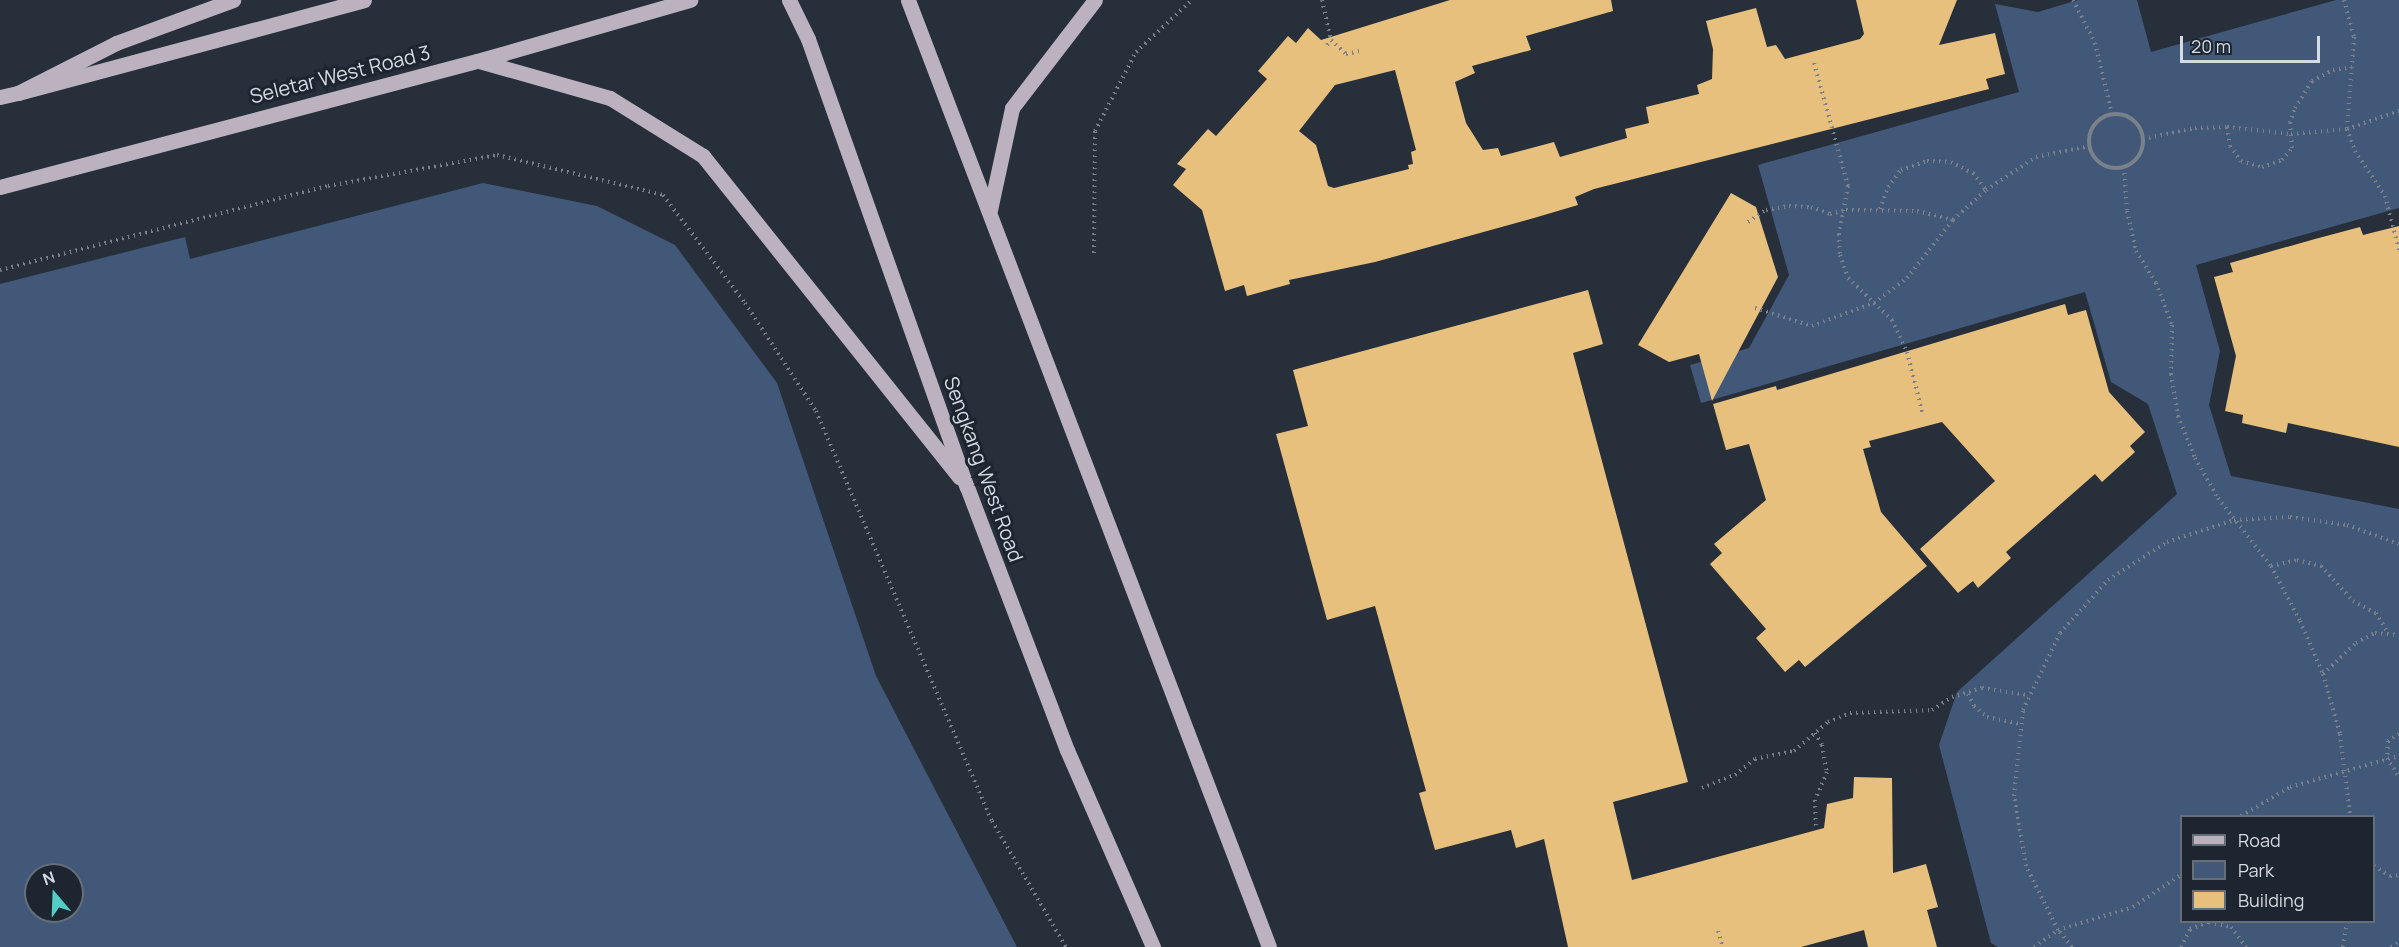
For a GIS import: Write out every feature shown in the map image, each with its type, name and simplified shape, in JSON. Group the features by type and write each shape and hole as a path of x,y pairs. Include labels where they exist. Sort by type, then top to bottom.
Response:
{"main road":[{"path":"18,93 116,44 233,0"},
{"path":"0,97 364,0"},
{"name":"Seletar West Road 3","path":"0,187 477,61 690,0"},
{"name":"Sengkang West Road","path":"789,0 808,39 967,487 1067,750 1154,947"},
{"path":"908,0 990,210 1269,947"},
{"path":"990,210 1012,108 1095,0"},
{"path":"477,61 610,98 703,156 967,487"}],"path":[{"path":"1094,253 1095,131 1136,52 1192,0"},
{"path":"1322,0 1331,40 1346,54 1360,51"},
{"path":"2073,0 2095,43 2112,114"},
{"path":"2344,0 2354,37 2354,67 2348,129 2355,151 2385,196 2399,250"},
{"path":"1327,45 1331,40"},
{"path":"1814,63 1848,186 1846,210 1839,234 1840,255 1848,278 1892,320 1907,352 1923,415"},
{"path":"2227,127 2230,146 2241,161 2262,167 2282,160 2292,148 2291,134 2295,108 2312,81 2333,70 2354,67"},
{"path":"2143,140 2194,128 2227,127 2291,134 2348,129 2399,111"},
{"path":"2112,114 2129,117 2143,140 2139,157 2124,167 2106,166 2093,154 2090,146 2092,129 2112,114"},
{"path":"1755,308 1812,326 1874,303 1907,278 1953,220 1986,190 2036,157 2090,146"},
{"path":"0,270 328,186 497,155 663,195 745,303 816,411 992,821 1066,947"},
{"path":"1880,209 1888,187 1901,170 1927,161 1951,162 1974,173 1986,190"},
{"path":"2124,167 2127,211 2136,251 2156,283 2172,325 2171,374 2178,416 2195,458 2234,520 2271,566 2323,674 2340,734 2350,815"},
{"path":"1748,222 1766,210 1789,206 1811,207 1830,214 1846,210 1917,211 1953,220"},
{"path":"2072,947 2058,930 2026,866 2014,795 2019,724 2028,695 2060,633 2108,580 2167,542 2234,520 2290,516 2347,525 2399,544"},
{"path":"2271,566 2297,560 2320,566 2353,601 2376,613 2387,631"},
{"path":"2323,674 2356,642 2387,631 2399,635"},
{"path":"1702,788 1734,775 1755,759 1794,751 1828,722 1850,713 1880,709 1916,713 1932,710 1952,697 1996,687 2028,695"},
{"path":"1968,694 1987,717 2019,724"},
{"path":"1815,733 1822,745 1827,772 1815,800 1816,830"},
{"path":"2399,734 2388,741 2387,758 2399,777"},
{"path":"2243,815 2290,787 2399,756"},
{"path":"2375,867 2390,876 2399,875"},
{"path":"2034,947 2058,930 2133,907 2180,875"},
{"path":"2181,947 2192,923"},
{"path":"2190,929 2206,923"},
{"path":"2213,923 2231,927 2246,947"},
{"path":"2343,947 2347,923"},
{"path":"1718,931 1723,947"},
{"path":"2391,947 2399,942"}],"green space":[{"path":"2078,0 2137,0 2151,52 2336,0 2399,0 2399,208 2196,265 2220,351 2209,405 2231,476 2399,509 2399,947 1998,947 1991,943 1939,745 1957,692 2177,494 2148,404 2111,382 2085,292 1701,403 1690,365 1749,348 1789,275 1758,165 2019,92 1995,4 2038,12"},
{"path":"483,183 597,206 675,245 777,383 876,676 1017,947 0,947 0,284 185,237 190,259"}],"building":[{"path":"1450,0 1611,0 1613,11 1526,36 1531,50 1472,66 1475,73 1455,82 1466,123 1483,150 1498,148 1501,156 1554,142 1560,157 1627,138 1625,129 1649,123 1646,107 1699,94 1697,85 1712,79 1713,49 1706,21 1756,8 1767,47 1776,45 1785,59 1860,39 1864,34 1856,0 1957,0 1939,45 1995,33 2005,74 1986,79 1989,89 1594,189 1575,197 1578,205 1534,218 1375,262 1289,280 1290,284 1247,296 1244,285 1225,291 1202,210 1173,185 1186,169 1177,164 1208,129 1216,136 1267,79 1258,71 1288,36 1296,43 1308,28 1321,40","holes":["1395,70 1416,150 1411,152 1413,164 1408,165 1409,169 1334,188 1328,186 1316,145 1299,131 1335,85"]},
{"path":"1731,193 1756,207 1778,277 1712,401 1699,354 1669,362 1638,345"},
{"path":"2399,226 2399,447 2288,423 2286,433 2242,423 2243,415 2225,411 2236,356 2214,277 2233,272 2230,263 2315,239 2360,227 2363,235"},
{"path":"1588,290 1603,344 1573,353 1688,782 1613,802 1632,880 1824,828 1827,804 1853,798 1854,777 1892,778 1893,873 1926,864 1938,907 1927,910 1937,947 1868,947 1864,930 1801,947 1568,947 1544,839 1516,848 1511,830 1435,850 1419,793 1426,791 1375,606 1327,620 1276,434 1308,426 1293,370"},
{"path":"2065,304 2068,315 2086,310 2109,392 2145,432 2130,446 2135,452 2102,482 2095,474 2006,552 2011,558 1978,588 1973,581 1958,593 1920,549 1995,481 1942,422 1869,441 1871,447 1863,449 1881,512 1927,566 1805,667 1799,660 1785,672 1756,638 1766,629 1710,564 1722,553 1714,544 1766,500 1749,444 1726,450 1713,404 1776,386 1777,390"}]}
